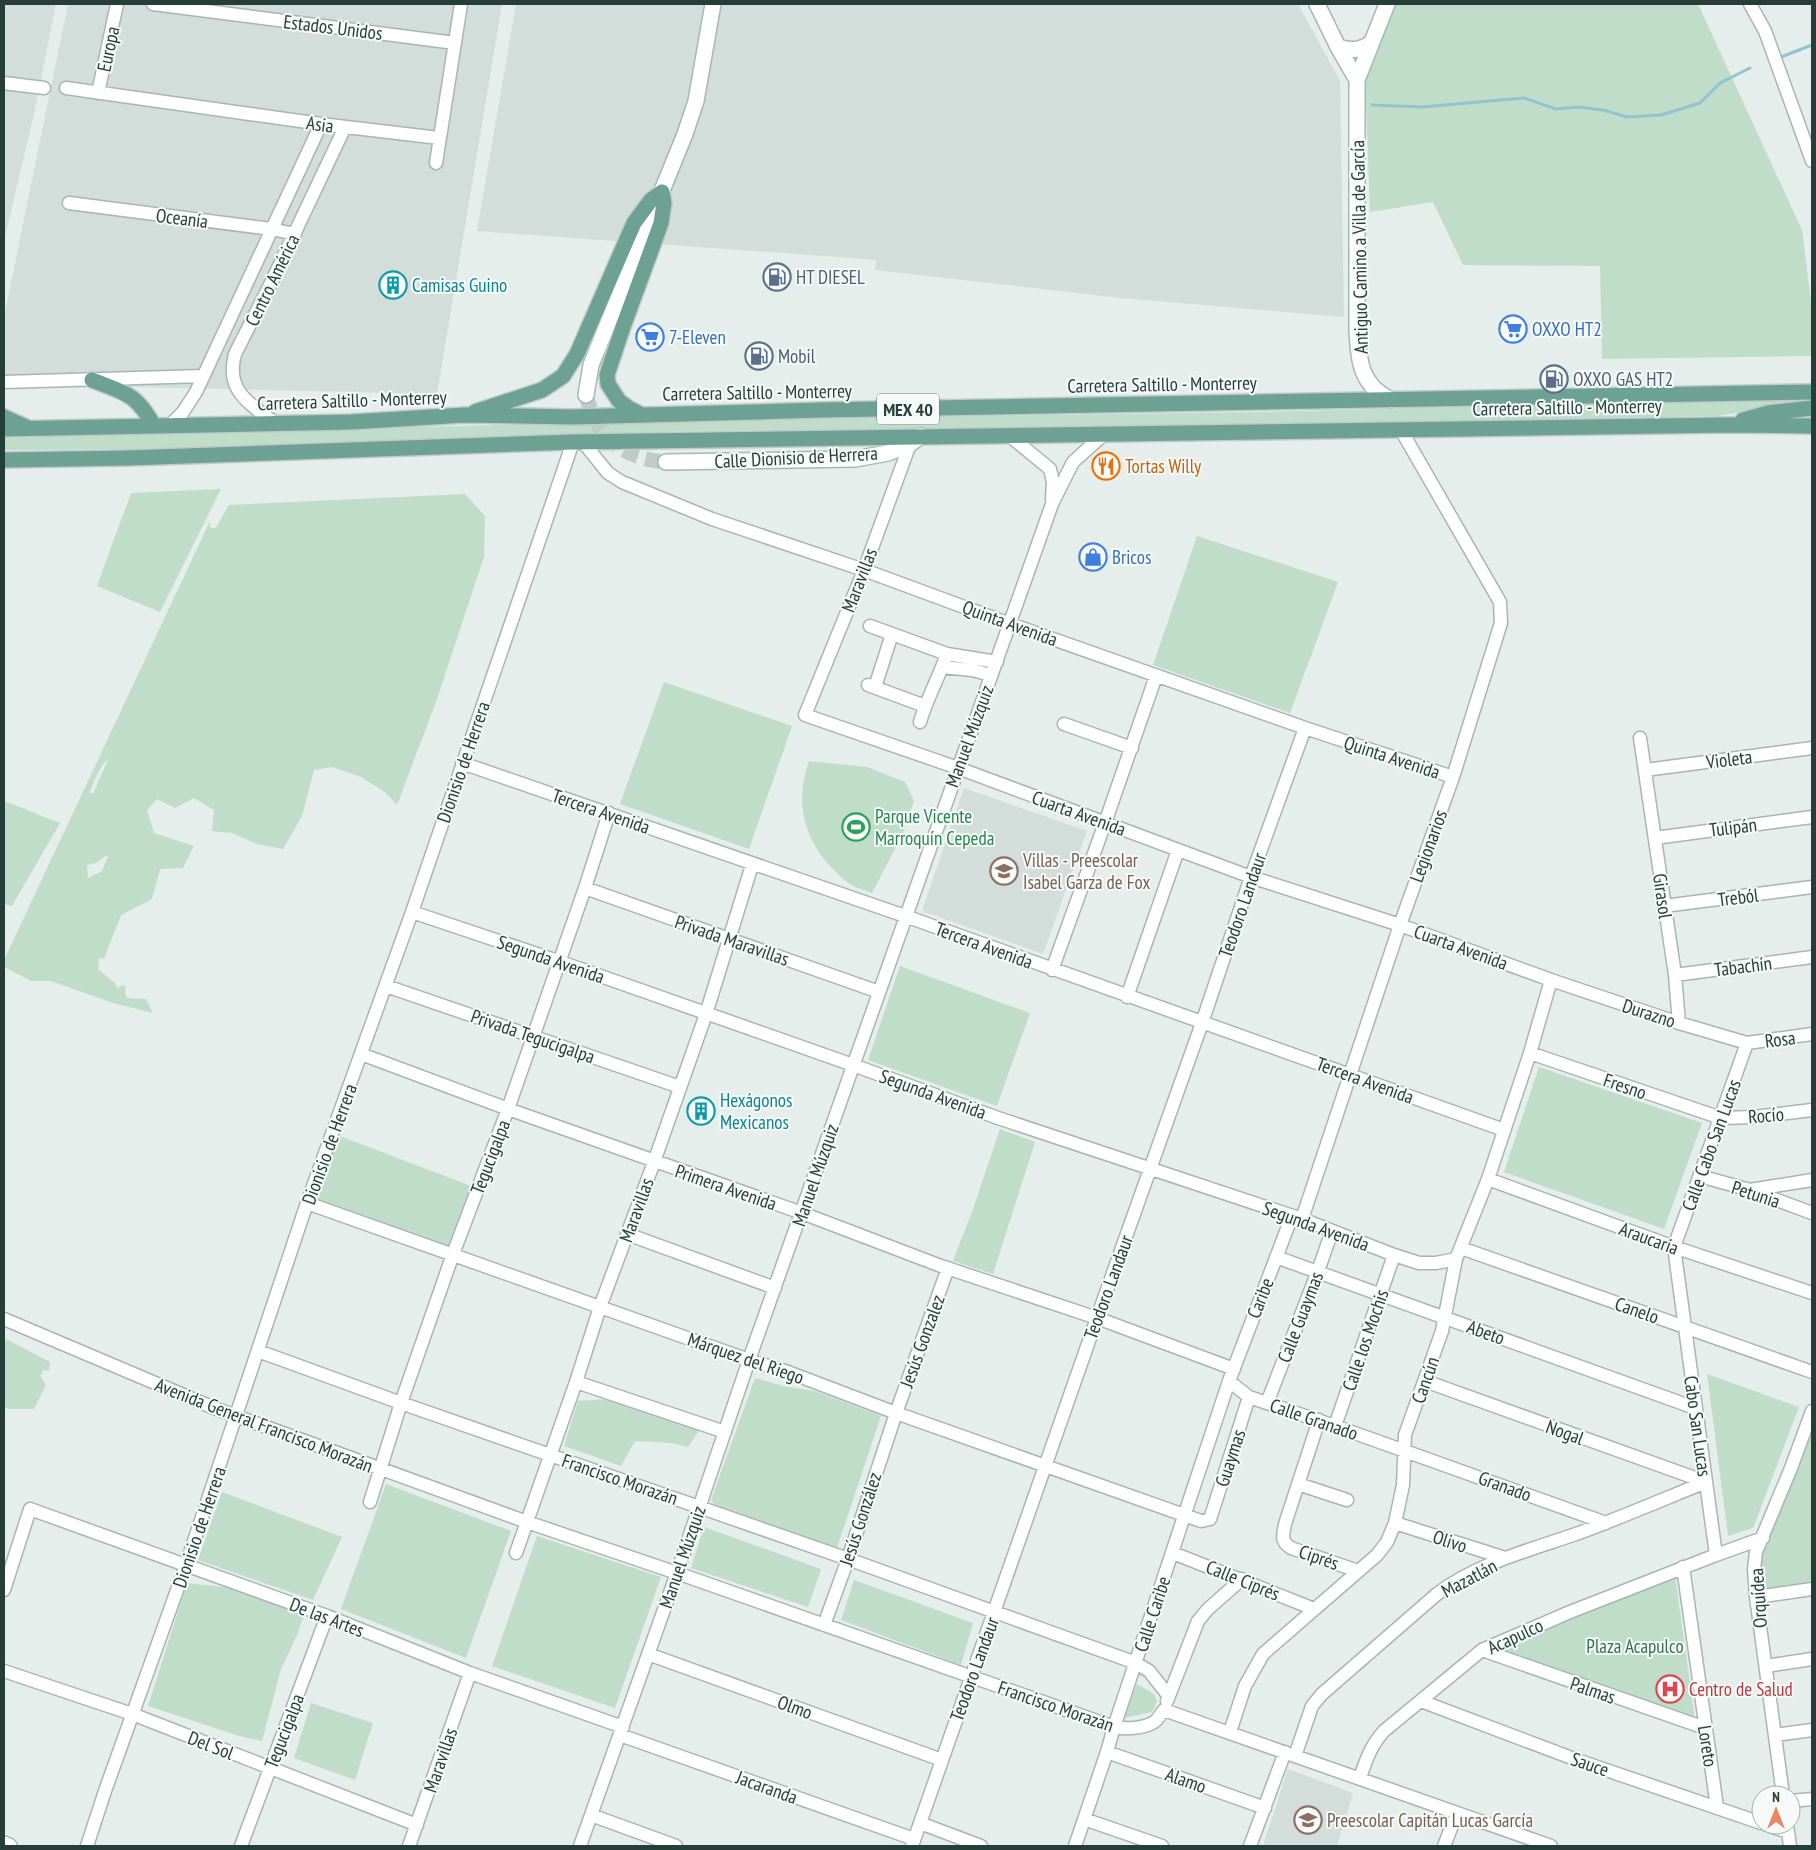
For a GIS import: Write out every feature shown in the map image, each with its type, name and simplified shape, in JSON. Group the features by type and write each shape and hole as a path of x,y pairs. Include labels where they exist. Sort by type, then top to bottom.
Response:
{"main road":[{"path":"646,415 638,413 619,401 608,384 607,375 661,223 664,203 662,192"},
{"path":"465,415 542,390 563,376 577,354 634,223 647,205 662,192"},
{"path":"92,380 128,394 145,409 154,426"},
{"name":"Carretera Saltillo - Monterrey","path":"4,430 351,422 465,415 573,417 1812,392"},
{"path":"1727,425 1768,413 1812,408"},
{"path":"4,417 30,429"},
{"name":"Carretera Saltillo - Monterrey","path":"4,460 128,458 578,442 915,440 1401,430 1727,425 1812,426"}],"street":[{"name":"Europa","path":"98,93 118,4"},
{"name":"Estados Unidos","path":"152,4 455,43"},
{"path":"436,163 438,138 461,4"},
{"path":"586,395 591,364 686,134 696,101 713,4"},
{"path":"1317,4 1357,80"},
{"path":"1357,80 1387,4"},
{"path":"1750,4 1764,31 1812,162"},
{"path":"1338,47 1353,50 1362,49 1372,42"},
{"name":"Antiguo Camino a Villa de García","path":"1357,80 1358,353 1366,378 1378,392 1391,400"},
{"path":"4,83 44,88"},
{"name":"Asia","path":"66,88 321,124 438,138"},
{"name":"Centro América","path":"169,426 186,407 203,376 321,124"},
{"name":"Centro América","path":"275,423 245,400 238,391 234,383 232,364 235,354 295,234 345,127"},
{"name":"Oceanía","path":"69,203 271,229 295,234"},
{"path":"4,382 203,376"},
{"name":"Legionarios","path":"1297,1218 1453,777 1500,632 1502,612 1500,602 1401,430"},
{"name":"Manuel Múzquiz","path":"580,1846 700,1508 905,916 1052,504 1074,462 1102,436"},
{"name":"Manuel Múzquiz","path":"1011,437 1050,469 1053,482 1052,504"},
{"name":"Calle Dionisio de Herrera","path":"666,462 878,456 915,440"},
{"name":"Maravillas","path":"805,715 915,440"},
{"name":"Quinta Avenida","path":"578,442 608,473 622,482 712,520 864,570 1156,676 1453,777"},
{"name":"Dionisio de Herrera","path":"87,1846 237,1416 307,1203 386,986 518,605 578,442"},
{"path":"870,626 947,654 996,662"},
{"path":"892,634 871,686 925,706"},
{"path":"920,722 947,654"},
{"path":"942,667 972,670 991,675"},
{"path":"1052,970 1156,676"},
{"name":"Cuarta Avenida","path":"805,715 958,768 1251,877 1400,924 1551,980"},
{"path":"1064,724 1132,748"},
{"name":"Teodoro Landaur","path":"913,1843 1202,1023 1251,877 1305,728"},
{"name":"Girasol","path":"1640,738 1674,975 1679,1023"},
{"name":"Violeta","path":"1645,770 1812,748"},
{"name":"Tercera Avenida","path":"462,763 609,813 752,865 905,916 1127,997 1504,1130"},
{"name":"Tegucigalpa","path":"370,1502 453,1254 508,1110 609,813"},
{"name":"Tulipán","path":"1655,838 1812,817"},
{"path":"1127,997 1178,850"},
{"name":"Maravillas","path":"516,1554 600,1307 706,1014 752,865"},
{"name":"Treból","path":"1664,906 1812,887"},
{"name":"Privada Maravillas","path":"585,888 879,992"},
{"name":"Segunda Avenida","path":"412,912 558,961 998,1118 1297,1218 1394,1255 1419,1262 1436,1263 1458,1254"},
{"name":"Tabachín","path":"1674,975 1812,957"},
{"name":"Durazno","path":"1551,980 1679,1023 1747,1043"},
{"name":"Cancún","path":"1230,1732 1245,1686 1263,1654 1377,1555 1387,1542 1395,1523 1403,1485 1405,1435 1442,1331 1443,1317 1458,1254 1488,1179 1530,1053 1551,980"},
{"name":"Privada Tegucigalpa","path":"386,986 680,1087"},
{"name":"Rosa","path":"1747,1043 1812,1034"},
{"name":"Calle Cabo San Lucas","path":"1674,1247 1747,1043"},
{"name":"Fresno","path":"1530,1053 1721,1118"},
{"name":"Primera Avenida","path":"361,1054 508,1110 802,1213 948,1268 1097,1318 1231,1375"},
{"name":"Rocío","path":"1721,1118 1754,1117 1812,1110"},
{"name":"Petunia","path":"1700,1176 1750,1190 1812,1213"},
{"name":"Araucaria","path":"1488,1179 1674,1247 1812,1293"},
{"path":"1750,1190 1812,1180"},
{"name":"Márquez del Riego","path":"307,1203 788,1372 896,1413 1201,1521 1210,1519"},
{"name":"Caribe","path":"1231,1375 1276,1257 1297,1218"},
{"name":"Calle Guaymas","path":"1267,1403 1332,1231"},
{"path":"628,1234 775,1288"},
{"name":"Cabo San Lucas","path":"1674,1247 1716,1555"},
{"name":"Canelo","path":"1458,1254 1685,1326 1812,1372"},
{"name":"Calle los Mochis","path":"1335,1426 1394,1255"},
{"name":"Abeto","path":"1276,1257 1695,1408"},
{"name":"Jesús Gonzalez","path":"896,1413 948,1268"},
{"name":"Avenida General Francisco Morazán","path":"4,1319 88,1356 237,1416 527,1522"},
{"name":"Francisco Morazán","path":"258,1351 848,1559 1136,1663 1149,1671 1168,1695"},
{"name":"Calle Granado","path":"1231,1375 1249,1397 1403,1450"},
{"name":"Calle Caribe","path":"1075,1846 1231,1375"},
{"name":"Nogal","path":"1425,1381 1706,1482"},
{"path":"576,1382 725,1432"},
{"name":"Guaymas","path":"1210,1519 1249,1397"},
{"name":"Orquídea","path":"1782,1785 1756,1597 1754,1569 1756,1552 1812,1411"},
{"name":"Jesús González","path":"824,1625 848,1559 896,1413"},
{"path":"1318,1420 1298,1484 1347,1500"},
{"name":"Granado","path":"1403,1450 1606,1523"},
{"name":"Mazatlán","path":"1250,1846 1264,1808 1312,1706 1322,1694 1444,1588 1452,1582 1505,1558 1606,1523 1706,1482"},
{"name":"Ciprés","path":"1298,1484 1285,1524 1283,1539 1285,1544 1290,1548 1358,1570"},
{"name":"De las Artes","path":"4,1590 30,1509 327,1616 621,1731"},
{"name":"Francisco Morazán","path":"527,1522 1114,1727 1140,1727 1154,1722 1164,1710"},
{"name":"Olivo","path":"1395,1523 1505,1558"},
{"path":"1716,1555 1763,1538"},
{"name":"Calle Ciprés","path":"1172,1553 1314,1609"},
{"name":"Acapulco","path":"1360,1778 1367,1755 1374,1741 1384,1730 1422,1701 1482,1650 1570,1612 1716,1555"},
{"name":"Loreto","path":"1683,1567 1717,1807"},
{"path":"1242,1579 1208,1609 1198,1621 1168,1695 1164,1710 1551,1846"},
{"path":"1756,1597 1812,1589"},
{"name":"Tegucigalpa","path":"241,1846 327,1616"},
{"name":"Palmas","path":"1482,1650 1705,1728"},
{"name":"Olmo","path":"648,1654 942,1760"},
{"path":"1766,1666 1812,1659"},
{"name":"Del Sol","path":"4,1671 132,1714 416,1826"},
{"name":"Maravillas","path":"409,1846 470,1673"},
{"name":"Sauce","path":"1422,1701 1577,1760 1751,1819"},
{"path":"1776,1735 1812,1730"},
{"name":"Jacaranda","path":"621,1731 913,1843"},
{"name":"Alamo","path":"1107,1752 1264,1808"},
{"path":"1444,1846 1457,1813"},
{"path":"590,1815 676,1846"},
{"path":"1084,1819 1162,1846"},
{"path":"920,1823 981,1846"},
{"path":"4,1844 9,1846"}],"shaded area":[{"path":"4,4 56,4 34,114 4,241"},
{"path":"68,4 502,4 437,394 4,384 4,317"},
{"path":"516,4 1298,4 1340,81 1344,317 1121,298 875,270 876,260 477,231"},
{"name":"Villas - Preescolar Isabel Garza de Fox","path":"964,788 1087,831 1043,954 922,911"},
{"name":"Preescolar Capitán Lucas García","path":"1288,1769 1353,1793 1337,1846 1263,1846"}],"green space":[{"path":"1393,4 1698,4 1802,230 1812,310 1812,356 1602,359 1600,266 1463,265 1433,202 1370,212 1365,74"},
{"path":"1812,398 1812,404 1789,405 1717,416 1005,429 684,431 332,444 4,450 4,438 721,420 1259,412"},
{"path":"221,489 160,612 97,586 131,493"},
{"path":"465,494 485,516 484,557 437,699 397,805 385,792 361,777 332,767 314,770 302,816 283,849 257,844 232,833 212,831 214,810 194,798 175,808 157,799 147,810 154,833 194,846 183,868 160,869 152,899 121,915 104,959 99,958 98,969 116,984 117,989 122,985 126,987 125,993 127,998 146,999 153,1013 113,1003 51,981 31,981 4,967 4,960 210,521 210,527 215,529 229,505","holes":["109,757 93,794 90,792 94,782","105,856 108,857 102,871 88,878 87,865 96,863"]},
{"path":"1197,536 1338,582 1290,713 1153,665"},
{"path":"664,682 792,726 749,849 620,804"},
{"name":"Parque Vicente Marroquín Cepeda","path":"809,761 867,767 905,782 914,801 904,831 872,893 847,882 841,877 824,859 809,834 802,806 802,791"},
{"path":"4,801 60,823 12,906 4,904"},
{"path":"900,966 1030,1013 997,1106 868,1060"},
{"path":"1539,1067 1702,1123 1664,1229 1504,1172"},
{"path":"1000,1129 1035,1142 993,1274 953,1261"},
{"path":"337,1135 471,1186 449,1248 313,1199"},
{"path":"4,1338 50,1362 49,1371 43,1370 40,1375 46,1385 34,1409 9,1409 4,1407"},
{"path":"1707,1374 1799,1407 1753,1528 1728,1536"},
{"path":"755,1378 783,1386 815,1391 881,1416 837,1548 715,1505 711,1500"},
{"path":"607,1399 700,1429 688,1447 672,1443 635,1441 621,1466 564,1446 578,1401"},
{"path":"1812,1428 1812,1582 1760,1590 1758,1579 1761,1555"},
{"path":"386,1484 511,1531 466,1658 341,1609"},
{"path":"222,1492 342,1537 313,1600 198,1560"},
{"path":"704,1527 821,1569 808,1607 691,1568"},
{"path":"537,1536 661,1577 615,1708 492,1666"},
{"name":"Plaza Acapulco","path":"1675,1575 1695,1720 1499,1649"},
{"path":"854,1580 973,1623 961,1665 841,1620"},
{"path":"187,1583 223,1587 304,1614 297,1635 281,1669 262,1741 239,1736 148,1706"},
{"path":"1137,1684 1154,1694 1157,1701 1152,1712 1124,1718"},
{"path":"311,1703 373,1723 355,1780 294,1758"}],"waterway":[{"path":"1781,57 1812,45"},
{"path":"1372,105 1422,107 1524,98 1556,109 1578,107 1603,110 1627,117 1661,115 1700,103 1720,83 1750,68"}],"tunnel":[{"path":"586,395 597,423 614,443 625,451 637,456 666,462"}],"place":[{"name":"HT DIESEL","path":"777,277"},
{"name":"Camisas Guino","path":"393,285"},
{"name":"OXXO HT2","path":"1513,329"},
{"name":"7-Eleven","path":"650,337"},
{"name":"Mobil","path":"759,356"},
{"name":"OXXO GAS HT2","path":"1554,379"},
{"name":"Tortas Willy","path":"1106,466"},
{"name":"Bricos","path":"1093,557"},
{"name":"Parque Vicente Marroquín Cepeda","path":"856,827"},
{"name":"Villas - Preescolar Isabel Garza de Fox","path":"1004,871"},
{"name":"Hexágonos Mexicanos","path":"701,1111"},
{"name":"Centro de Salud","path":"1670,1689"},
{"name":"Preescolar Capitán Lucas García","path":"1308,1820"}]}
